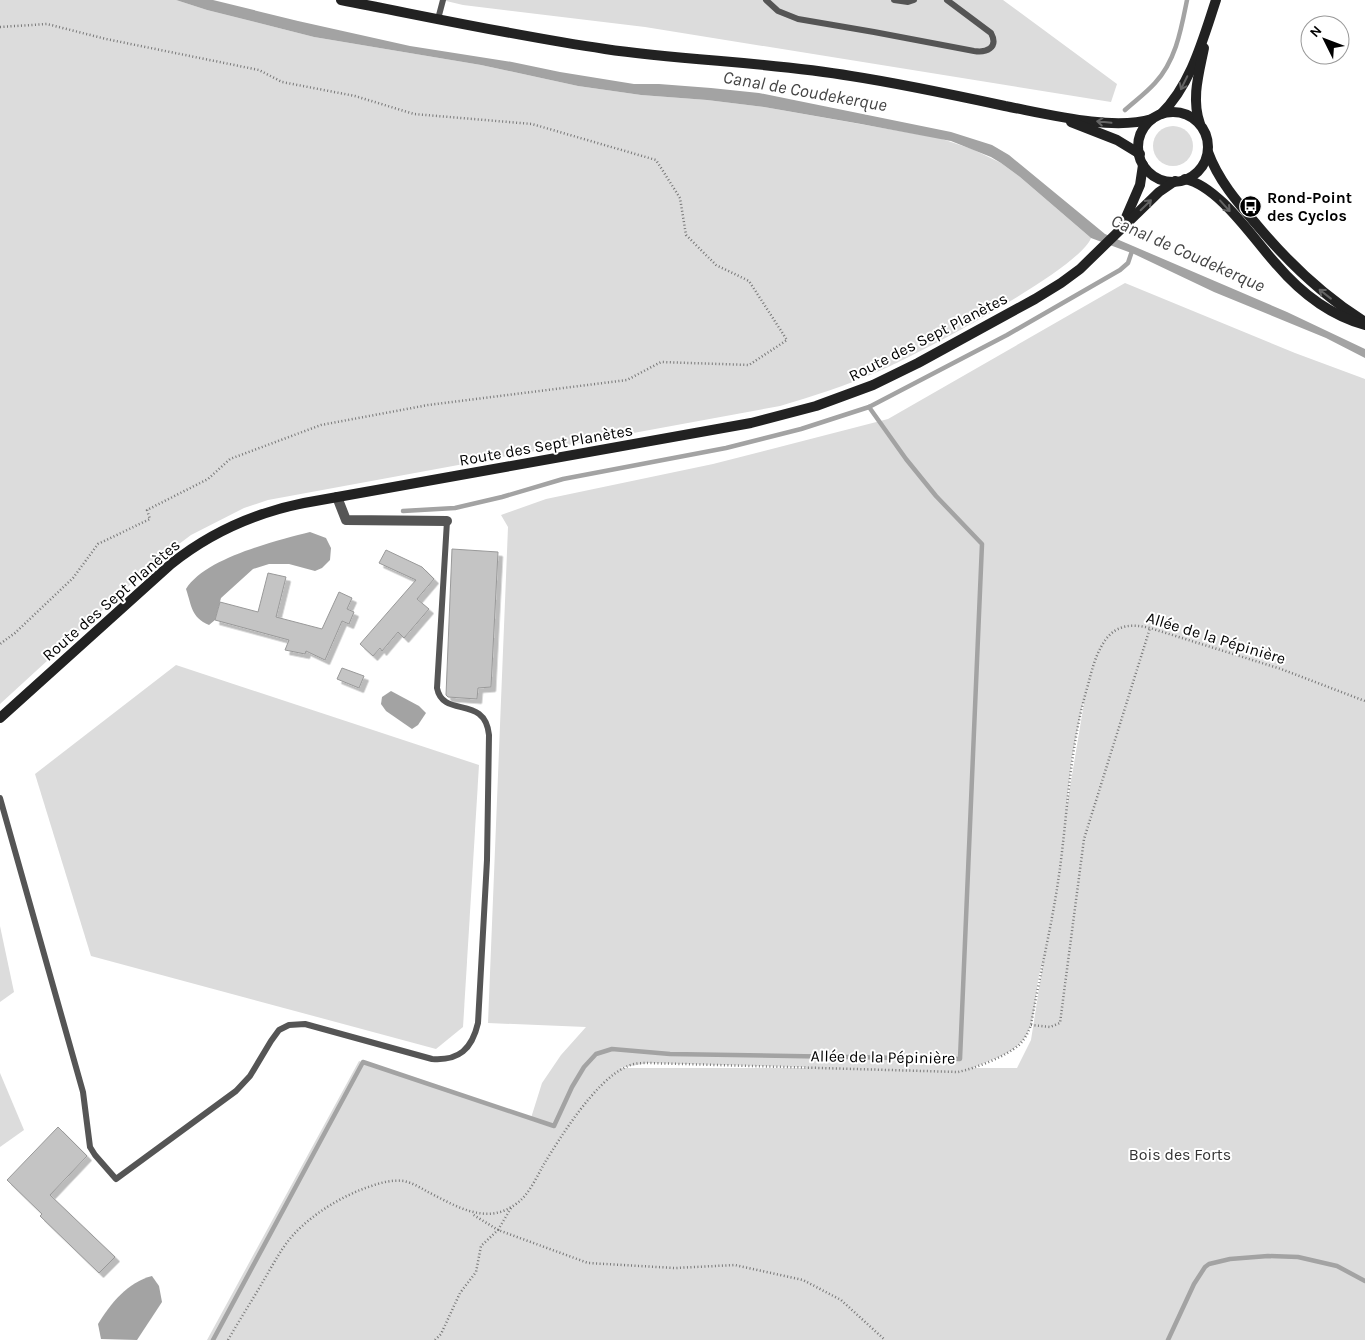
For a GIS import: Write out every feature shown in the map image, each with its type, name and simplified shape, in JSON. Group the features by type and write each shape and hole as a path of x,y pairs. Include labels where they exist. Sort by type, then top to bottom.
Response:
{"main road":[{"path":"341,0 556,42 604,49 834,73 1046,114 1118,124 1134,123 1168,112 1192,117 1200,124"},
{"path":"1216,0 1182,88 1174,100 1145,126 1141,135 1139,147 1144,165 1156,177 1165,180 1180,180 1200,184 1213,193 1302,291 1334,313 1365,323"},
{"path":"1209,21 1197,87 1196,104 1200,124 1207,137 1208,152 1218,174 1236,200 1291,264 1322,292 1365,323"},
{"path":"1046,114 1104,134 1140,154"},
{"path":"1180,180 1192,176 1201,168 1208,152"},
{"name":"Route des Sept Planètes","path":"1119,231 1140,185 1144,165"},
{"name":"Route des Sept Planètes","path":"0,718 166,568 202,541 238,522 264,513 337,497 751,423 816,406 873,385 937,353 1050,290 1096,255 1162,189 1180,180"}],"street":[{"path":"337,497 346,520 447,521"}],"lane":[{"path":"438,19 443,0"},
{"path":"766,0 778,11 798,19 974,51 984,52 988,50 992,44 993,36 991,33 947,0"},
{"path":"894,0 908,2 914,0"},
{"path":"0,798 83,1092 89,1142 95,1155 116,1179 236,1090 255,1069 275,1035 289,1024 304,1024 432,1059 445,1059 457,1055 471,1043 478,1023 487,860 489,735 488,724 482,716 473,709 445,702 439,696 437,688 447,521"}],"path":[{"path":"0,27 47,24 106,39 259,70 282,82 355,96 414,114 532,124 656,160 680,198 686,235 716,265 749,281 787,340 749,365 661,362 628,380 428,405 320,425 230,459 208,479 147,510 150,519 98,544 73,578 15,634 0,644"},
{"name":"Allée de la Pépinière","path":"435,1340 442,1334 460,1293 476,1272 481,1246 498,1230 512,1207 524,1197 576,1116 607,1080 627,1066 648,1062 958,1072 975,1067 1013,1049 1026,1037 1030,1025 1060,870 1075,739 1085,693 1101,646 1115,630 1132,625 1150,628 1273,666 1365,701"},
{"path":"1030,1025 1050,1027 1060,1023 1084,839 1150,628"},
{"path":"228,1340 288,1242 313,1218 354,1193 380,1183 402,1181 418,1186 498,1230 588,1263 675,1268 735,1266 804,1280 841,1300 885,1340"},
{"path":"465,1211 487,1214 512,1207"}],"green space":[{"path":"0,0 176,0 207,10 314,37 481,65 578,86 641,95 764,107 939,138 972,149 1001,163 1091,238 1080,252 1058,270 994,311 897,363 817,395 780,406 268,500 244,508 191,535 155,562 0,704"},
{"path":"442,0 1003,0 1117,84 1111,102 645,27 463,5"},
{"path":"1177,126 1184,129 1190,135 1193,146 1192,154 1184,163 1177,166 1169,166 1162,163 1154,154 1153,142 1156,135 1165,127"},
{"name":"Bois des Forts","path":"1125,283 1295,353 1365,379 1365,1340 207,1340 359,1061 531,1118 542,1083 561,1055 586,1027 488,1023 508,527 501,515 546,499 713,464 888,419","holes":["1084,703 1066,811 1072,757","1043,963 1031,1040 1017,1068 973,1068 1007,1053 1025,1038 1033,1017","648,1063 806,1067 806,1068 619,1068"]},
{"path":"176,665 479,765 463,1027 436,1049 91,956 35,774"},
{"path":"0,926 14,992 0,1002"},
{"path":"0,1073 24,1130 0,1147"}],"shaded area":[{"path":"176,0 213,0 410,46 512,62 560,72 634,84 659,84 759,93 951,132 992,145 1009,155 1105,234 1287,312 1365,349 1365,358 1326,338 1214,292 1134,254 1091,238 1001,163 951,141 764,107 641,95 578,86 481,65 314,37 207,10"},
{"path":"310,532 326,538 331,548 330,560 322,568 315,571 289,564 269,564 253,569 221,598 215,620 209,625 195,615 186,589 195,578 208,568 242,552"},
{"path":"391,691 419,706 426,713 418,725 412,729 386,711 381,704 382,697"},
{"path":"152,1276 159,1286 162,1302 137,1340 101,1339 98,1324 108,1309 120,1295 135,1283"}],"building":[{"path":"452,549 498,552 491,687 478,688 477,699 448,697 446,695"},
{"path":"386,550 422,567 434,579 417,599 429,609 404,638 398,632 382,651 380,648 373,656 360,644 416,580 379,563"},
{"path":"268,573 286,577 276,617 322,629 339,592 352,598 347,609 354,612 349,624 342,621 325,660 306,651 305,654 285,650 289,640 215,620 220,602 258,612"},
{"path":"342,668 364,676 359,688 337,679"},
{"path":"58,1127 87,1156 50,1195 115,1257 99,1273 40,1216 42,1214 7,1180"}],"waterway":[{"path":"1125,110 1152,87 1168,65 1177,44 1187,0"},
{"path":"403,511 455,508 502,497 563,479 726,448 801,429 869,407 1007,335 1120,270 1128,263 1132,251"},
{"path":"213,1340 363,1062 554,1126 572,1087 584,1067 596,1054 612,1049 670,1054 960,1059 982,544 936,496 906,459 869,407"},
{"path":"1168,1340 1194,1284 1209,1264 1230,1259 1268,1256 1298,1257 1337,1266 1365,1281"}],"place":[{"name":"Rond-Point des Cyclos","path":"1251,206"}],"water label":[{"name":"Canal de Coudekerque","path":"805,91"},
{"name":"Canal de Coudekerque","path":"1188,253"}]}
